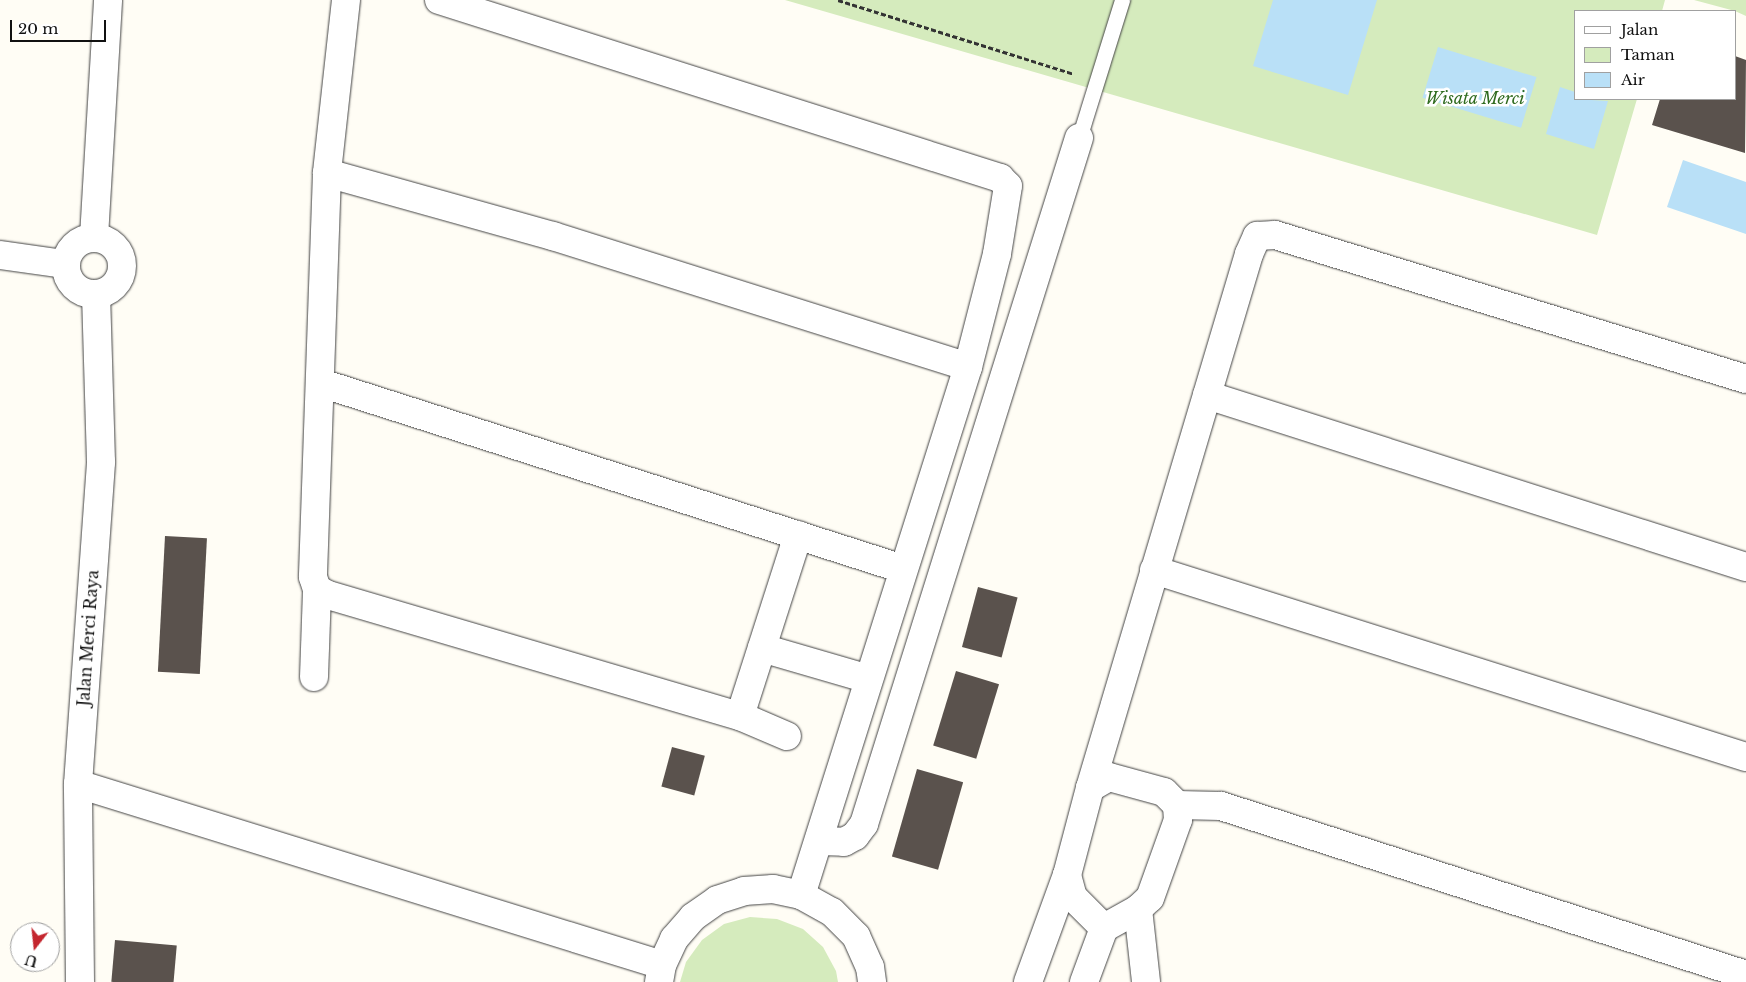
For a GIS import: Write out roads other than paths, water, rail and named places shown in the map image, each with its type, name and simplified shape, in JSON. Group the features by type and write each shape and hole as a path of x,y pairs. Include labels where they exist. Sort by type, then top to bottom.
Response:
{"street":[{"path":"94,237 108,0"},
{"path":"314,678 317,589 313,577 327,173 346,0"},
{"path":"439,0 1000,178 1008,186 1009,197 968,367 903,568 820,841 801,895"},
{"path":"820,841 844,842 855,836 864,824 1079,138"},
{"path":"327,173 553,236 968,367"},
{"path":"1028,982 1067,875 1090,788 1154,570 1249,254 1257,236 1266,233 1746,379"},
{"path":"94,237 113,245 122,264 116,285 96,294 75,287 68,279 64,264 72,247 94,237"},
{"path":"2,255 64,264"},
{"name":"Jalan Merci Raya","path":"80,982 78,784 101,462 96,294"},
{"path":"321,383 903,568"},
{"path":"1207,395 1746,567"},
{"path":"740,716 798,535"},
{"path":"1154,570 1746,757"},
{"path":"317,589 328,595 740,716 787,736"},
{"path":"762,648 869,679"},
{"path":"1084,982 1104,928 1138,909 1150,898 1159,878 1178,820 1177,805 1164,792 1130,780 1109,777 1090,788"},
{"path":"78,784 661,973 674,939 693,916 717,900 744,891 773,889 801,895 832,912 856,936 870,968 872,982"},
{"path":"1177,805 1222,806 1746,975"},
{"path":"1067,875 1073,897 1104,928"},
{"path":"1138,909 1146,982"}],"lane":[{"path":"1079,138 1122,0"}],"water":[{"path":"1273,0 1377,0 1348,95 1253,66"},
{"path":"1438,47 1536,77 1521,128 1423,98"},
{"path":"1560,87 1574,92 1574,100 1608,101 1594,149 1546,134"},
{"path":"1683,160 1746,182 1746,234 1667,207"}],"park label":[{"name":"Wisata Merci","path":"1475,98"}]}
